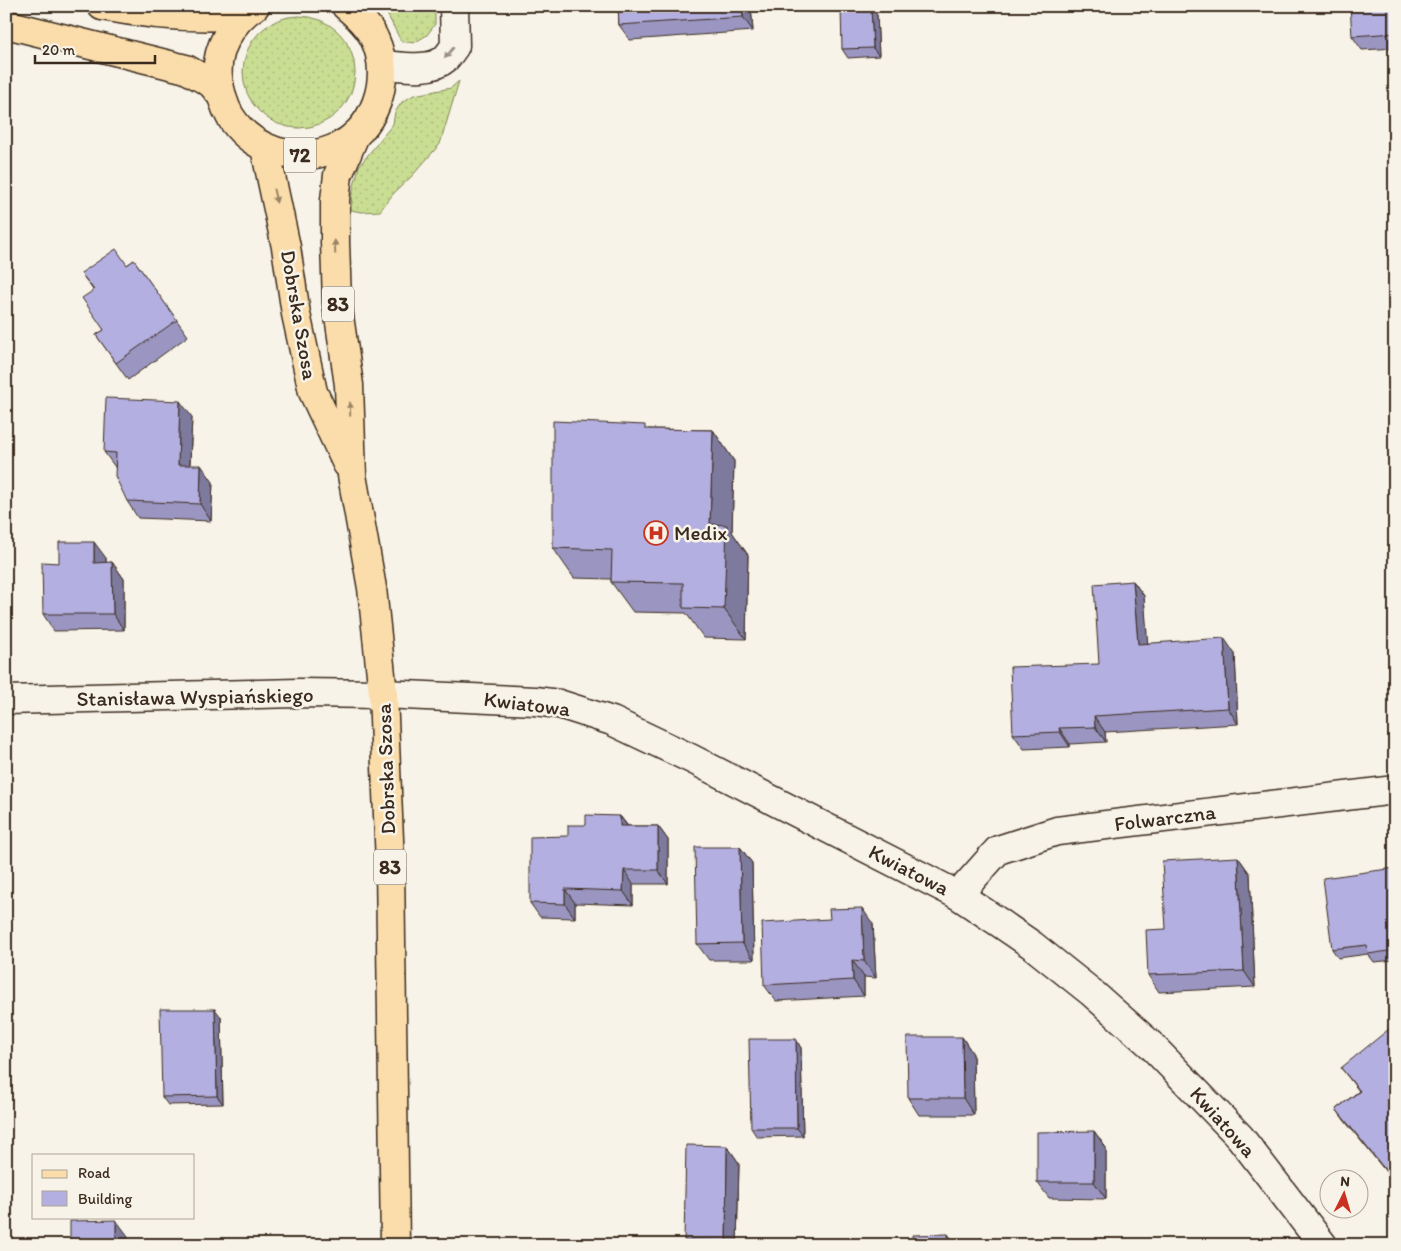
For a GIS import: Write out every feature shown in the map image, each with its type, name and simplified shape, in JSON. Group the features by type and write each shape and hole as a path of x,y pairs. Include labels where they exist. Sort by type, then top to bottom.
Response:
{"main road":[{"name":"72","path":"102,6 179,17 211,18 249,9"},
{"name":"72","path":"6,24 186,69 211,83 220,94 230,116 245,135 265,148 287,155 312,155 334,149 355,135 371,116 380,92 382,66 375,40 360,18 346,6"},
{"name":"72","path":"220,94 218,73 221,51 229,32 249,9"},
{"name":"Dobrska Szosa","path":"355,135 338,175 335,200 334,242 337,302 349,385 352,475 372,588 383,694 390,864 395,1245"},
{"name":"Dobrska Szosa","path":"265,148 286,247 296,314 313,392 352,475"}],"street":[{"path":"382,66 415,67 436,65 445,59 455,46 454,6"},
{"name":"Stanisława Wyspiańskiego","path":"6,700 298,693 383,694"},
{"name":"Kwiatowa","path":"383,694 535,701 559,704 612,720 692,758 958,895 1032,945 1091,992 1151,1045 1240,1137 1324,1245"},
{"name":"Folwarczna","path":"958,895 998,850 1057,832 1395,790"}],"green space":[{"path":"383,6 435,6 435,24 427,35 414,43 401,41"},
{"path":"299,16 320,20 339,32 351,51 355,72 351,93 339,112 320,124 299,128 278,124 259,112 247,93 243,72 247,51 259,32 278,20"},
{"path":"459,81 440,144 412,176 393,194 380,211 361,212 351,210 352,194 359,166 393,124 395,112 402,102 414,95 451,88"}],"building":[{"path":"618,6 742,6 743,17 619,25"},
{"path":"1350,6 1395,6 1395,33 1352,36"},
{"path":"871,7 873,48 842,49 841,9"},
{"path":"116,249 127,265 134,260 177,320 116,363 96,335 104,330 82,298 94,290 81,273"},
{"path":"106,398 180,401 178,465 201,465 200,504 127,501 115,476 116,453 104,452"},
{"name":"Medix","path":"553,421 645,425 645,429 713,430 710,524 727,525 724,609 683,608 683,583 611,582 612,550 553,548"},
{"path":"59,542 94,542 94,563 112,562 113,614 43,614 42,562 59,563"},
{"path":"1133,581 1138,644 1224,638 1228,708 1094,716 1095,727 1059,728 1060,732 1013,734 1010,667 1099,664 1094,584"},
{"path":"586,815 620,816 620,826 658,826 658,870 624,870 623,891 565,889 565,904 530,903 530,837 568,836 568,825 586,825"},
{"path":"695,847 740,847 742,943 697,944"},
{"path":"1238,857 1244,971 1148,975 1146,930 1166,929 1162,861"},
{"path":"1395,868 1395,950 1368,954 1367,945 1332,949 1323,878"},
{"path":"862,908 864,961 852,960 853,980 764,985 762,923 830,919 829,909"},
{"path":"160,1009 215,1009 217,1096 162,1097"},
{"path":"1389,1029 1395,1037 1395,1182 1336,1109 1360,1091 1341,1068"},
{"path":"907,1037 962,1037 963,1098 908,1098"},
{"path":"749,1039 796,1039 797,1128 751,1128"},
{"path":"1094,1131 1094,1182 1037,1182 1037,1132"},
{"path":"686,1145 727,1146 726,1241 684,1240"},
{"path":"116,1220 116,1245 70,1245 70,1221"},
{"path":"948,1234 949,1245 913,1245 912,1235"}],"place":[{"name":"Medix","path":"656,533"}]}
